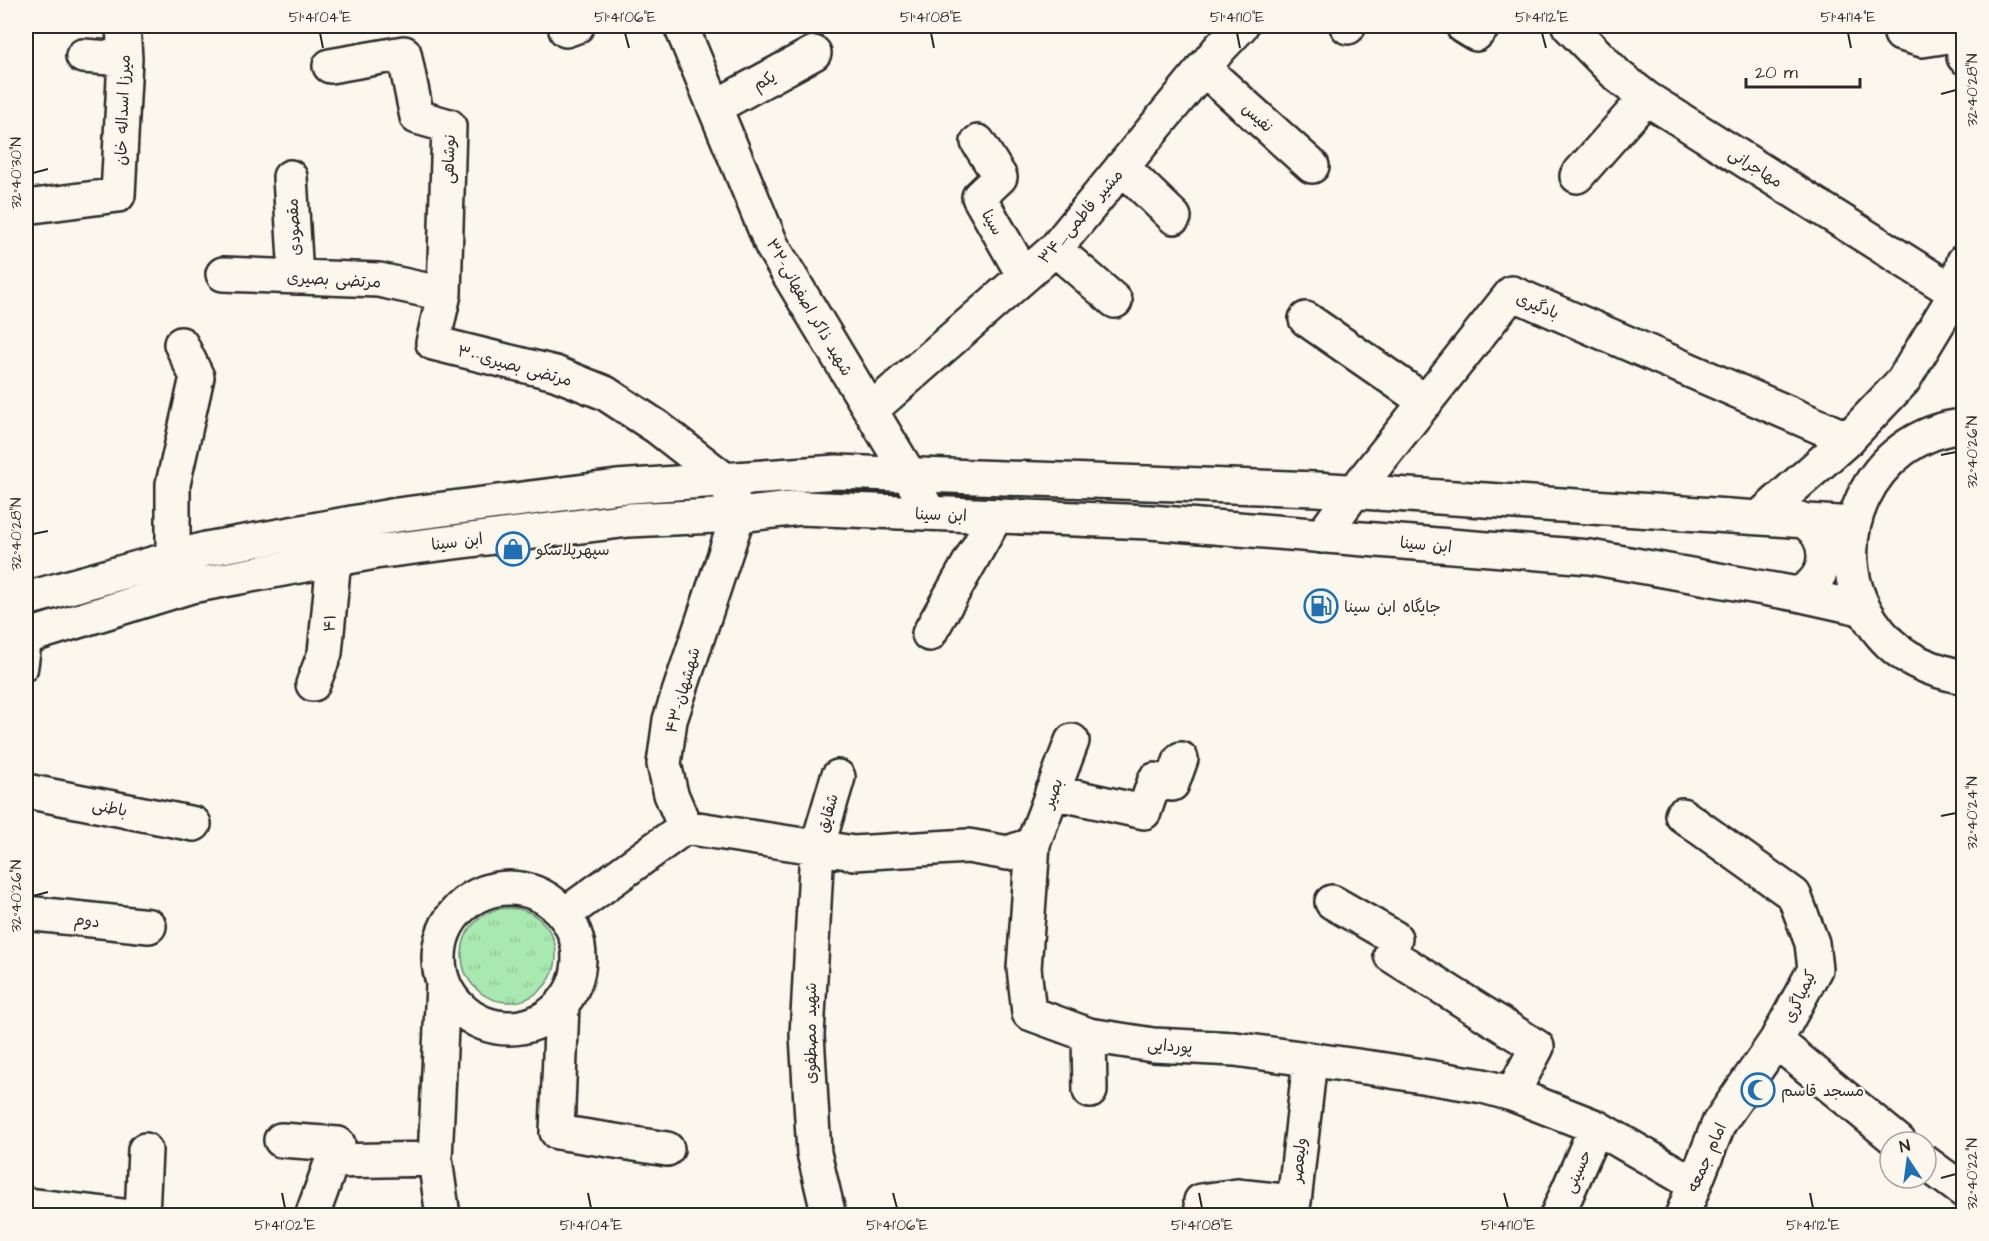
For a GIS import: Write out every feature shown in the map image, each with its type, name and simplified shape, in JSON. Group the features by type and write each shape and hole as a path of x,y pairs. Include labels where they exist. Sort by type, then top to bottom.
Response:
{"street":[{"name":"میرزا اسداله خان","path":"26,207 118,195 125,59 123,26"},
{"name":"۳۲-شهید ذاکر اصفهانی","path":"681,26 772,246 910,476 929,513"},
{"name":"۳۴_مشیر فاطمی","path":"871,410 1055,249 1203,68 1241,26"},
{"path":"1463,26 1476,34 1483,26"},
{"name":"مهاجرانی","path":"1569,26 1618,76 1646,98 1956,293"},
{"path":"1901,34 1922,40 1963,39"},
{"name":"نوشاهی","path":"330,66 404,53 417,117 449,126 444,294"},
{"name":"یکم","path":"715,107 814,53"},
{"path":"83,56 125,59"},
{"name":"نفیس","path":"1203,68 1312,166"},
{"path":"1576,176 1646,98"},
{"name":"سینا","path":"978,142 1000,177 979,197 1024,276"},
{"path":"1122,167 1174,217"},
{"name":"مقصودی","path":"290,177 296,278"},
{"path":"1055,249 1115,301"},
{"path":"1761,516 1848,439 1903,381 1956,293 1964,261"},
{"name":"مرتضی بصیری","path":"223,274 379,280 444,294"},
{"name":"بادگیری","path":"1322,536 1354,492 1512,293 1848,439"},
{"name":"۳۰-مرتضی بصیری","path":"444,294 433,343 555,373 605,393 657,428 725,480"},
{"path":"1306,319 1426,402"},
{"path":"173,558 173,484 197,377 181,344"},
{"path":"1964,426 1950,427 1919,438 1891,458 1874,477 1861,499 1852,524 1851,562 1853,582 1864,609 1880,634 1906,656 1937,671 1964,676"},
{"name":"ابن سینا","path":"26,599 206,549 397,515 617,487 837,472 1354,492 1657,512 1761,516 1852,524"},
{"path":"725,480 738,515"},
{"name":"ابن سینا","path":"28,636 191,586 334,559 629,520 738,515 800,508 1150,522 1610,559 1864,609"},
{"name":"۴۳-شهشهان","path":"685,827 671,794 664,764 670,720 738,515"},
{"path":"929,634 996,516"},
{"path":"1797,594 1817,580 1825,557 1818,534 1800,519"},
{"name":"۴۱","path":"313,684 325,653 334,559"},
{"name":"بصیر","path":"1033,844 1071,741"},
{"path":"1052,792 1144,812 1155,780 1172,783 1181,759"},
{"name":"شقایق","path":"817,849 838,777"},
{"name":"باطنی","path":"26,791 194,824"},
{"name":"کیمیاگری","path":"1682,815 1794,896 1812,943 1815,969 1776,1041 1884,1130"},
{"path":"564,915 685,827 854,853 968,846 1008,853 1033,844"},
{"name":"پوردایی","path":"1033,844 1024,968 1029,1013 1089,1035 1153,1045 1235,1048 1498,1090 1596,1127 1693,1183"},
{"name":"شهید مصطفوی","path":"817,849 807,1035 814,1153 829,1215"},
{"path":"443,984 455,1003 473,1018 496,1027 520,1027 543,1019 562,1004 574,983 580,960 576,936 564,915 548,900 528,891 506,888 484,892 465,904 450,920 441,940 439,962 443,984 435,1159 443,1215"},
{"path":"1332,902 1395,938 1391,955 1536,1047 1498,1090"},
{"name":"دوم","path":"26,914 149,927"},
{"path":"562,1004 557,1132 667,1149"},
{"path":"1089,1035 1090,1091"},
{"name":"امام جمعه","path":"1682,1215 1719,1123 1776,1041"},
{"name":"ولیعصر","path":"1201,1202 1236,1196 1294,1202 1310,1060"},
{"name":"حسینی","path":"1557,1215 1596,1127"},
{"path":"281,1140 338,1144 312,1215"},
{"path":"142,1215 145,1150"},
{"path":"332,1161 435,1159"},
{"path":"1938,1172 1964,1191"},
{"path":"26,1205 122,1215"}],"lane":[{"path":"26,669 28,636"}],"green space":[{"path":"509,908 527,912 542,922 552,937 556,955 552,973 542,988 527,998 509,1002 491,998 476,988 466,973 462,955 466,937 476,922 491,912"}],"place":[{"name":"سپهرپلاسکو","path":"513,549"},
{"name":"جایگاه ابن سینا","path":"1321,606"},
{"name":"مسجد قاسم","path":"1758,1090"}]}
